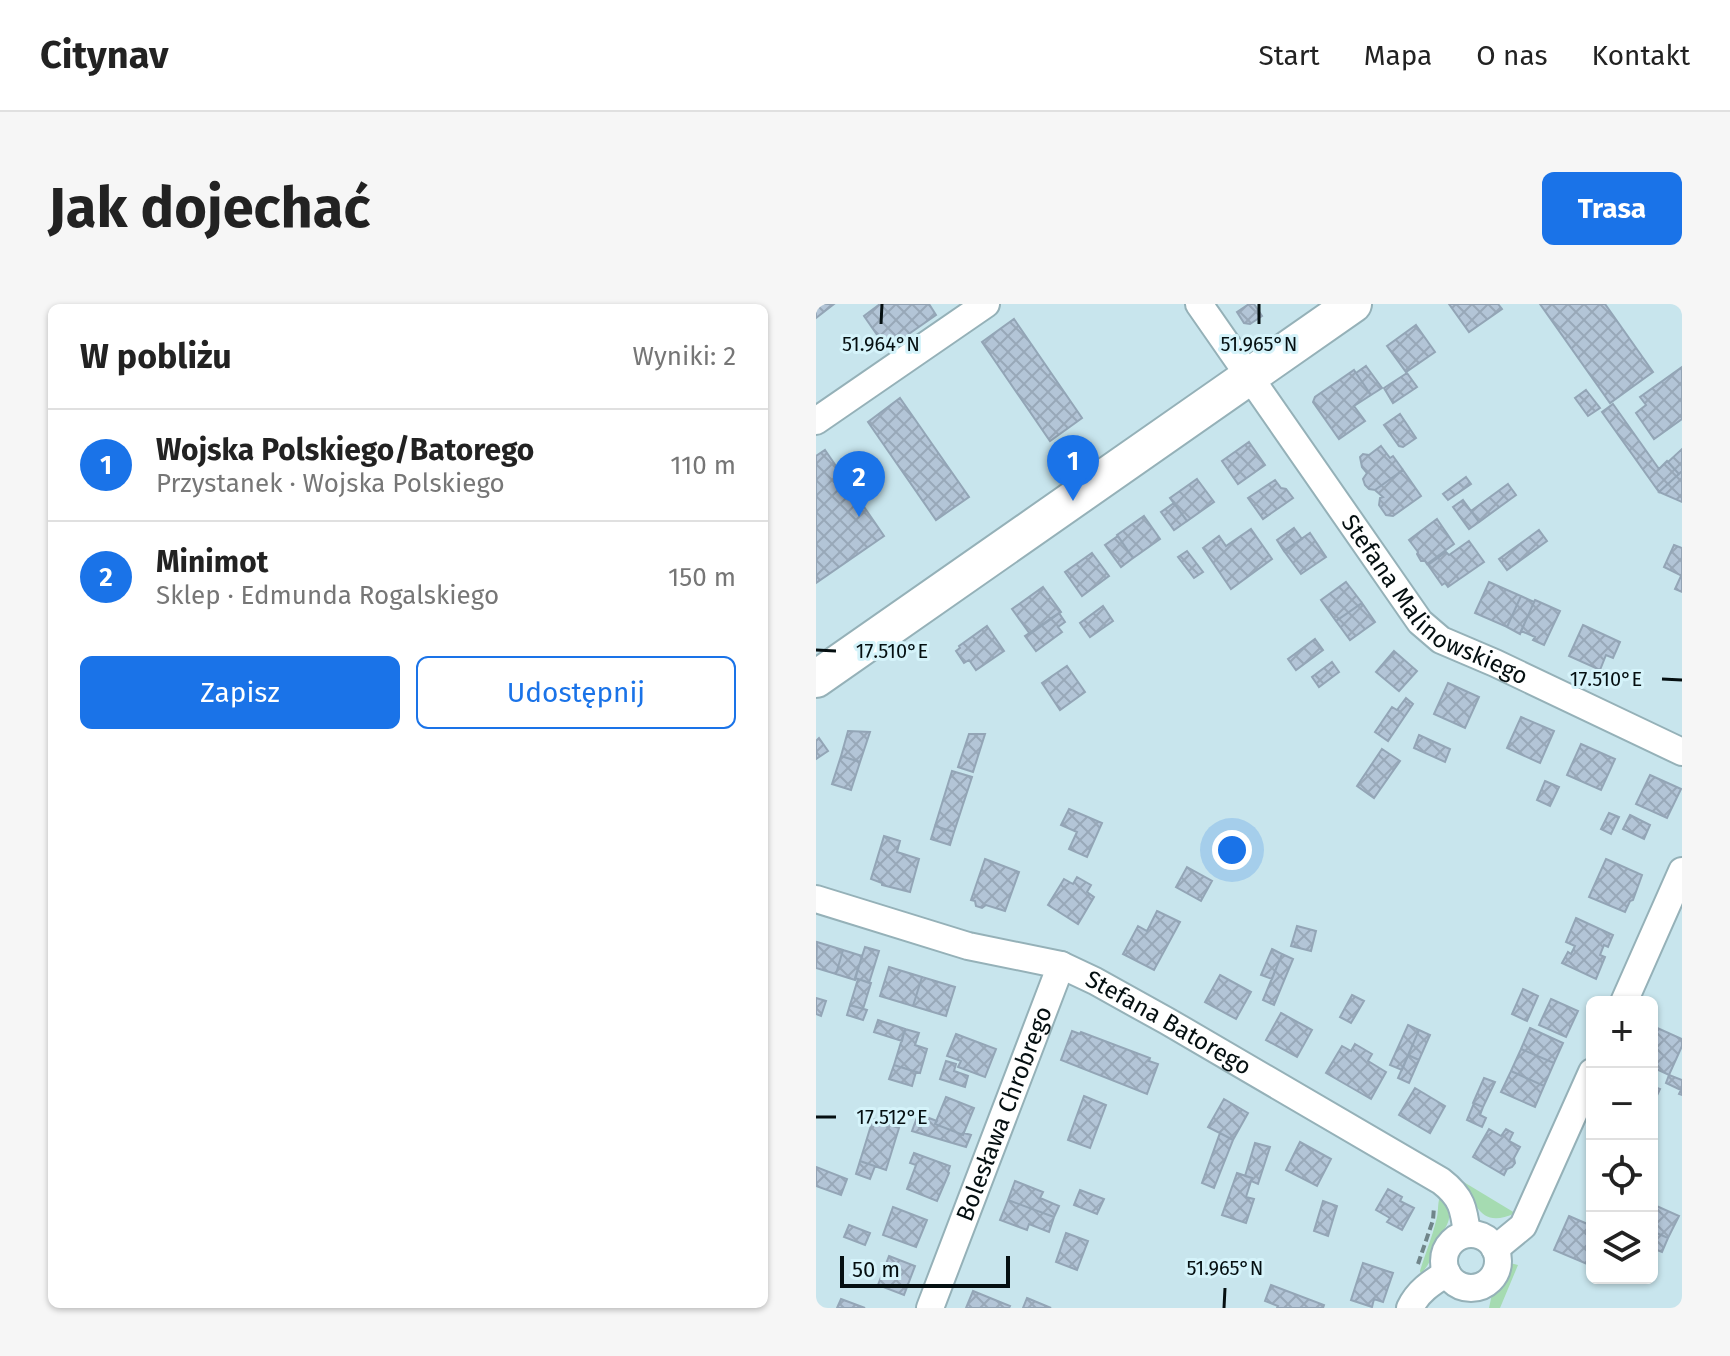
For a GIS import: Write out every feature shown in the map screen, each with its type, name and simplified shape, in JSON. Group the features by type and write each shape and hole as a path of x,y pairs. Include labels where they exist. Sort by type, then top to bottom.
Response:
{"main road":[{"path":"816,679 1353,304"}],"street":[{"path":"816,421 986,304"},
{"name":"Stefana Malinowskiego","path":"1199,304 1420,622 1441,640 1682,752"},
{"path":"1627,996 1682,871"},
{"name":"Stefana Batorego","path":"816,899 968,946 1061,965 1095,981 1441,1181 1458,1197 1465,1213 1467,1234"},
{"name":"Bolesława Chrobrego","path":"930,1308 1061,965"},
{"path":"1495,1249 1523,1226 1586,1085"},
{"path":"1467,1234 1480,1235 1489,1240 1495,1249 1498,1265 1495,1273 1473,1298 1447,1273 1444,1262 1448,1245 1467,1234"},
{"path":"1417,1298 1447,1273"}],"path":[{"path":"1417,1298 1415,1273 1433,1220 1434,1203"}],"green space":[{"path":"1462,1181 1515,1213 1495,1218 1487,1216 1476,1206"},
{"path":"1440,1196 1448,1211 1448,1221 1421,1274 1437,1218"},
{"path":"1510,1263 1518,1265 1500,1308 1489,1308 1492,1294 1503,1284"}],"building":[{"path":"816,304 834,304 816,318"},
{"path":"880,304 929,304 936,315 887,349 864,316"},
{"path":"1254,304 1262,316 1250,324 1244,323 1237,312"},
{"path":"1449,304 1498,304 1502,309 1469,332"},
{"path":"1540,304 1605,304 1653,372 1610,403"},
{"path":"1014,319 1082,418 1050,441 982,342"},
{"path":"1416,325 1435,352 1406,372 1387,346"},
{"path":"1366,366 1382,388 1371,395 1356,373"},
{"path":"1682,367 1682,419 1654,439 1636,413 1646,405 1640,397"},
{"path":"1354,370 1371,395 1354,406 1365,421 1339,439 1313,402 1315,397"},
{"path":"1407,373 1417,387 1393,403 1384,388"},
{"path":"1586,390 1600,408 1588,416 1575,398"},
{"path":"900,398 969,497 936,520 868,422"},
{"path":"1613,404 1659,469 1667,461 1679,474 1659,492 1602,412"},
{"path":"1400,414 1416,438 1403,447 1384,425"},
{"path":"1249,442 1265,465 1238,484 1222,461"},
{"path":"1381,446 1403,470 1375,490 1369,489 1363,479 1367,473 1360,457 1369,455"},
{"path":"1682,449 1682,471 1679,474 1668,462"},
{"path":"825,450 884,536 816,583 816,456"},
{"path":"1403,470 1421,496 1393,516 1386,515 1379,505 1383,497 1375,490"},
{"path":"1682,471 1682,502 1659,492"},
{"path":"1466,477 1471,484 1448,500 1443,494"},
{"path":"1197,479 1214,502 1187,521 1170,498"},
{"path":"1275,480 1293,498 1263,519 1248,498"},
{"path":"1508,484 1516,495 1479,522 1471,511"},
{"path":"1463,500 1479,522 1469,529 1453,507"},
{"path":"1174,503 1187,521 1174,530 1161,512"},
{"path":"1144,516 1160,539 1133,558 1117,535"},
{"path":"1437,519 1454,544 1427,564 1421,561 1409,540"},
{"path":"1294,528 1302,539 1284,551 1277,540"},
{"path":"1251,529 1272,559 1231,589 1203,548 1219,536 1226,546"},
{"path":"1539,530 1547,541 1507,570 1499,559"},
{"path":"1310,533 1326,557 1301,574 1284,551"},
{"path":"1118,536 1133,558 1121,567 1105,545"},
{"path":"1469,541 1484,562 1448,587 1445,583 1442,585 1428,565"},
{"path":"1674,545 1682,548 1682,576 1664,567"},
{"path":"1187,551 1203,572 1194,578 1178,557"},
{"path":"1092,553 1109,576 1082,596 1065,572"},
{"path":"1682,577 1682,592 1675,589"},
{"path":"1346,582 1362,603 1336,621 1321,600"},
{"path":"1489,582 1521,596 1507,627 1475,613"},
{"path":"1043,587 1061,612 1030,634 1012,609"},
{"path":"1521,596 1534,602 1520,634 1507,627"},
{"path":"1535,600 1560,611 1544,645 1521,631"},
{"path":"1362,603 1375,622 1350,640 1336,621"},
{"path":"1103,606 1113,621 1090,637 1080,623"},
{"path":"1059,613 1065,622 1058,627 1062,632 1036,651 1025,636"},
{"path":"1583,625 1620,642 1613,658 1606,655 1600,670 1569,656"},
{"path":"987,626 1004,651 976,670 969,660 964,663 956,651"},
{"path":"1315,639 1323,650 1296,670 1288,659"},
{"path":"1394,651 1417,671 1399,691 1376,672"},
{"path":"1332,662 1339,672 1319,687 1312,677"},
{"path":"1067,666 1085,692 1060,710 1042,683"},
{"path":"1448,683 1479,697 1465,728 1434,714"},
{"path":"1406,698 1413,704 1388,741 1375,732 1392,707 1397,710"},
{"path":"1521,717 1554,731 1540,763 1507,748"},
{"path":"848,731 870,732 860,762 841,756"},
{"path":"969,734 985,734 973,772 958,767"},
{"path":"1419,735 1450,749 1445,762 1414,748"},
{"path":"819,738 828,751 816,759 816,741"},
{"path":"1581,744 1615,759 1601,790 1567,775"},
{"path":"1382,749 1400,761 1374,798 1357,786"},
{"path":"841,756 860,762 851,790 832,784"},
{"path":"952,771 972,777 954,832 935,826"},
{"path":"1650,775 1681,789 1667,818 1636,804"},
{"path":"1545,781 1559,787 1550,806 1537,800"},
{"path":"1069,809 1102,823 1087,857 1069,849 1077,832 1061,825"},
{"path":"1609,813 1619,817 1611,834 1601,829"},
{"path":"1630,815 1650,825 1644,839 1623,829"},
{"path":"935,826 954,832 950,845 931,839"},
{"path":"884,836 900,841 897,852 919,859 910,892 871,879"},
{"path":"985,859 1019,872 1005,911 986,905 982,908 971,900"},
{"path":"1606,859 1642,875 1625,912 1589,897"},
{"path":"1187,867 1212,881 1201,901 1176,887"},
{"path":"1077,877 1091,885 1087,892 1094,897 1078,924 1048,905 1064,879 1073,884"},
{"path":"1157,911 1180,922 1154,970 1123,954 1138,926 1147,931"},
{"path":"1576,918 1613,935 1600,955 1605,957 1596,979 1562,963 1575,946 1566,942"},
{"path":"1297,926 1316,931 1311,951 1291,946"},
{"path":"817,942 843,950 836,974 816,968"},
{"path":"865,947 879,951 869,983 855,978"},
{"path":"1272,949 1282,954 1272,979 1261,975"},
{"path":"843,950 862,956 855,980 836,974"},
{"path":"1282,954 1293,959 1274,1005 1263,1000"},
{"path":"889,967 922,977 913,1006 880,996"},
{"path":"1220,975 1251,992 1236,1019 1205,1002"},
{"path":"922,977 955,987 946,1016 913,1006"},
{"path":"858,979 871,983 863,1009 850,1005"},
{"path":"1523,989 1538,996 1527,1021 1512,1014"},
{"path":"1352,995 1364,1001 1351,1023 1340,1017"},
{"path":"816,998 826,1001 821,1016 816,1014"},
{"path":"1551,999 1578,1011 1566,1037 1539,1025"},
{"path":"850,1005 867,1010 863,1020 847,1015"},
{"path":"1281,1013 1312,1030 1297,1057 1266,1040"},
{"path":"878,1020 905,1029 902,1041 874,1032"},
{"path":"1408,1025 1419,1030 1402,1070 1390,1065"},
{"path":"1530,1028 1563,1043 1554,1063 1521,1049"},
{"path":"1658,1028 1682,1039 1669,1075 1658,1070"},
{"path":"905,1029 919,1033 915,1045 927,1049 920,1073 894,1065"},
{"path":"1419,1030 1430,1035 1419,1060 1408,1055"},
{"path":"1072,1031 1150,1058 1149,1061 1158,1064 1147,1094 1061,1060"},
{"path":"956,1034 996,1049 985,1077 958,1067 961,1061 947,1056"},
{"path":"1355,1044 1372,1054 1368,1061 1386,1072 1371,1099 1326,1073 1342,1046 1351,1051"},
{"path":"1521,1049 1554,1063 1544,1086 1511,1071"},
{"path":"1408,1055 1419,1060 1409,1083 1398,1078"},
{"path":"946,1061 956,1064 954,1071 968,1076 965,1087 940,1079"},
{"path":"894,1065 916,1072 912,1086 889,1079"},
{"path":"1511,1071 1544,1086 1535,1107 1501,1092"},
{"path":"1669,1075 1682,1080 1682,1095 1679,1094 1681,1090 1666,1083"},
{"path":"1484,1078 1495,1082 1483,1107 1473,1103"},
{"path":"1415,1088 1445,1106 1430,1133 1399,1115"},
{"path":"1084,1096 1106,1105 1090,1148 1068,1140"},
{"path":"946,1097 974,1108 963,1135 935,1124"},
{"path":"1224,1099 1248,1113 1233,1140 1208,1127"},
{"path":"1474,1103 1483,1107 1480,1115 1486,1118 1482,1127 1467,1120"},
{"path":"921,1115 937,1121 935,1124 971,1135 966,1147 912,1131"},
{"path":"873,1119 899,1128 886,1170 860,1161"},
{"path":"1489,1129 1501,1136 1506,1129 1513,1133 1509,1141 1520,1147 1514,1158 1515,1163 1504,1175 1473,1157"},
{"path":"1220,1133 1233,1140 1214,1188 1202,1183"},
{"path":"1300,1142 1331,1159 1317,1186 1286,1170"},
{"path":"1255,1143 1270,1147 1258,1184 1245,1176"},
{"path":"914,1153 950,1166 937,1201 907,1189 916,1165 910,1163"},
{"path":"860,1161 875,1166 870,1179 856,1174"},
{"path":"816,1167 847,1179 841,1195 816,1186"},
{"path":"1237,1173 1252,1178 1246,1197 1254,1199 1246,1223 1222,1215"},
{"path":"1015,1181 1043,1192 1040,1198 1059,1206 1054,1217 1008,1200"},
{"path":"1388,1189 1402,1197 1400,1201 1414,1208 1402,1230 1387,1222 1390,1218 1376,1210"},
{"path":"1080,1190 1104,1199 1097,1214 1074,1205"},
{"path":"1008,1200 1054,1217 1049,1232 1029,1224 1027,1230 1000,1220"},
{"path":"1323,1201 1337,1206 1328,1236 1314,1231"},
{"path":"893,1207 927,1220 916,1247 883,1235"},
{"path":"1658,1207 1679,1216 1668,1238 1658,1234"},
{"path":"1569,1216 1586,1223 1586,1264 1554,1250"},
{"path":"849,1225 870,1233 865,1245 844,1237"},
{"path":"1066,1233 1088,1241 1077,1270 1056,1262"},
{"path":"1658,1234 1668,1238 1662,1252 1658,1250"},
{"path":"889,1256 915,1266 904,1295 878,1285"},
{"path":"1363,1263 1393,1273 1383,1302 1374,1299 1372,1307 1351,1300"},
{"path":"1271,1285 1324,1305 1323,1308 1277,1308 1265,1301"},
{"path":"973,1291 1010,1306 966,1308"},
{"path":"1027,1298 1051,1308 1023,1308"},
{"path":"841,1299 865,1308 837,1308"}],"place":[{"name":"Wojska Polskiego/Batorego","path":"1073,501"},
{"name":"Minimot","path":"859,517"}]}
